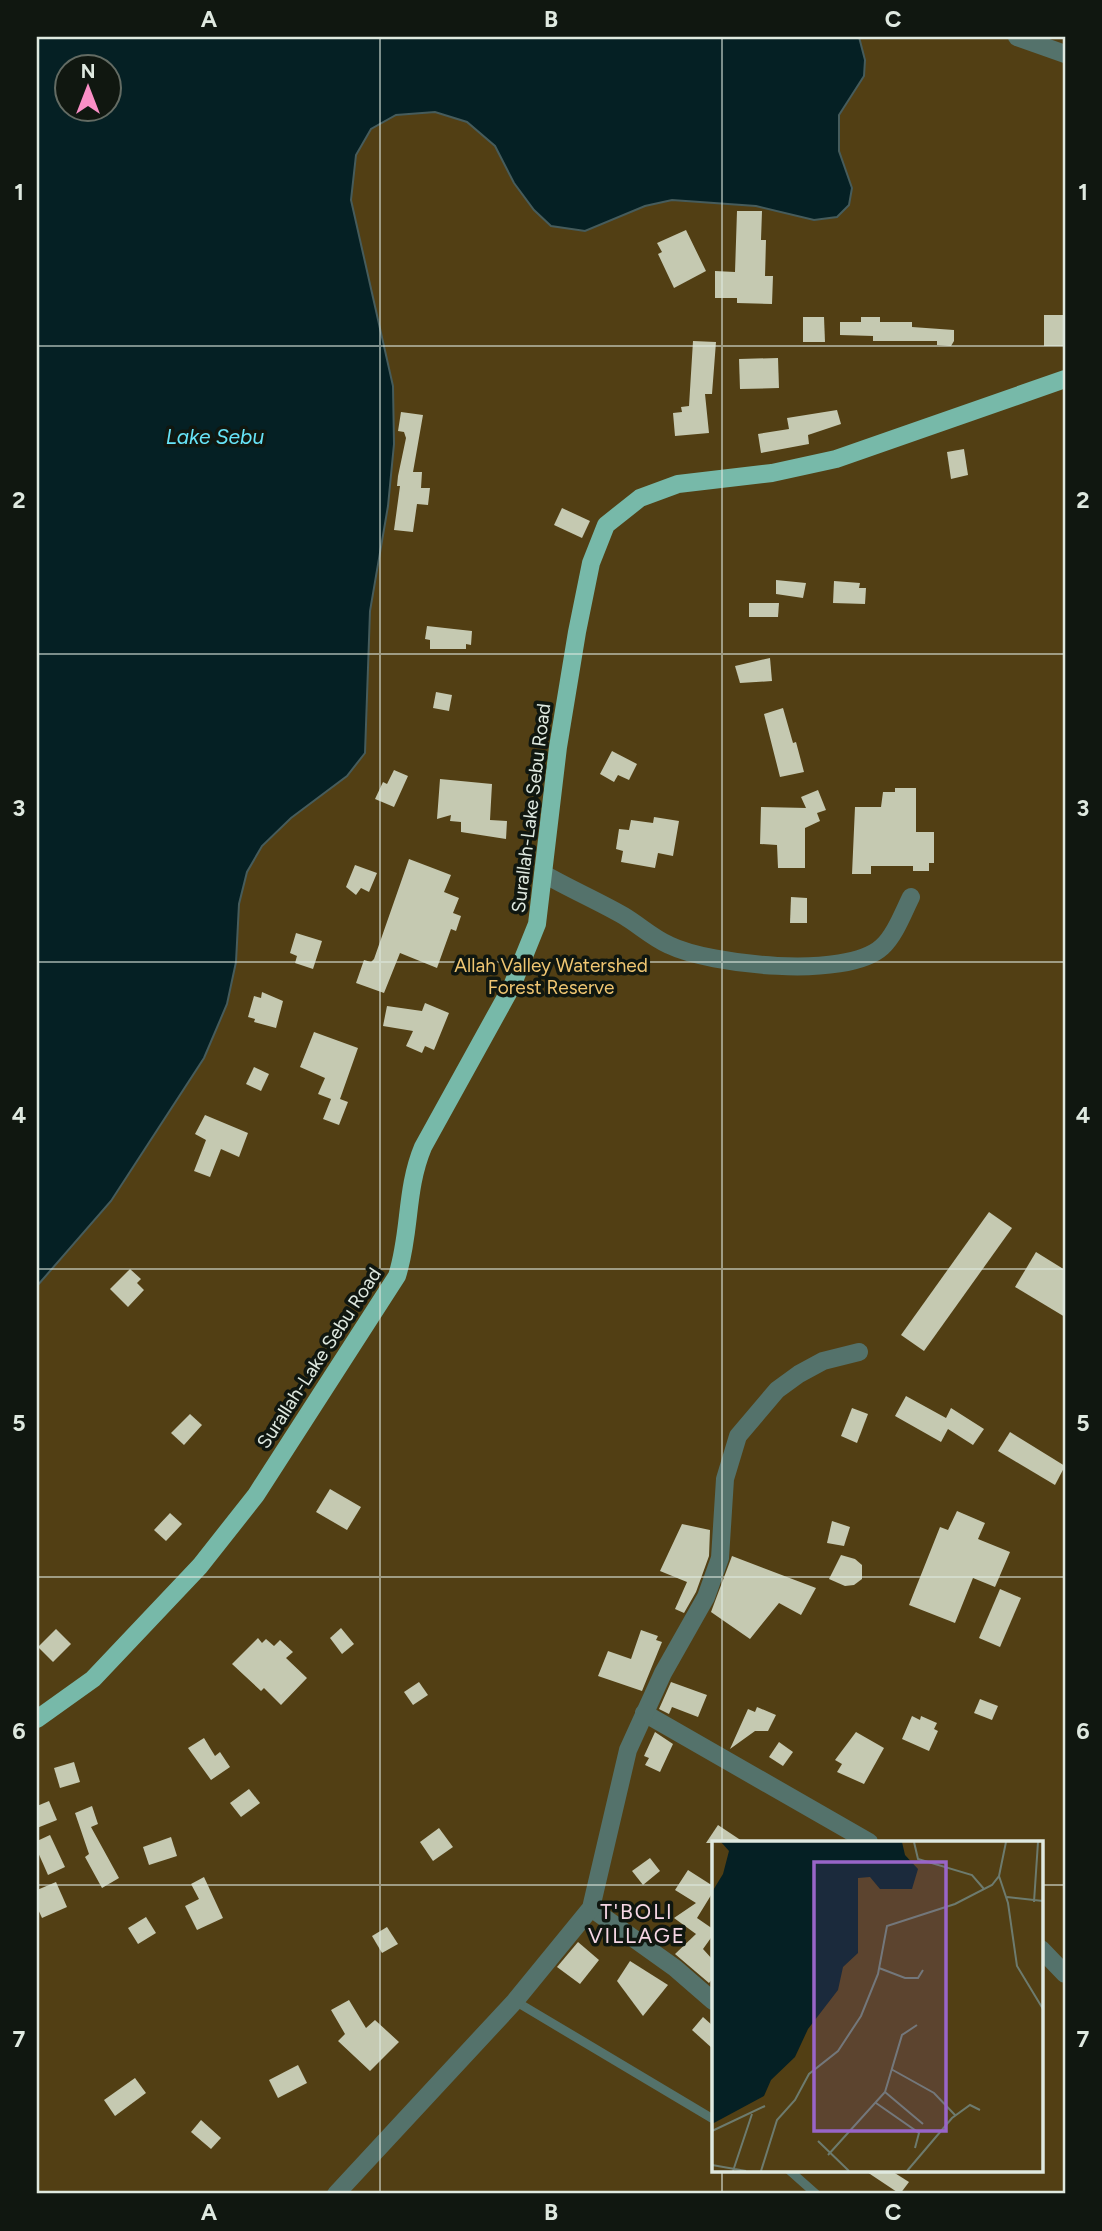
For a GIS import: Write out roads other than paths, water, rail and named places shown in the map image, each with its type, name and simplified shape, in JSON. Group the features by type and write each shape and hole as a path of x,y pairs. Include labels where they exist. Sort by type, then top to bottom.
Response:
{"main road":[{"name":"Surallah-Lake Sebu Road","path":"37,1719 93,1679 200,1566 256,1495 397,1276 405,1250 412,1173 512,986 537,924 558,747 577,632 591,562 606,525 640,498 678,484 772,473 836,459 1065,379"}],"street":[{"path":"1017,37 1065,54"},
{"path":"544,874 625,917 668,945 715,958 760,963 814,966 864,959 883,947 911,897"},
{"path":"337,2194 515,2001 591,1908 615,1796 628,1750 644,1713 706,1597 720,1559 725,1479 738,1436 777,1390 799,1374 823,1361 859,1352"},
{"path":"644,1713 866,1841"},
{"path":"591,1908 675,1968 712,2000"},
{"path":"1042,1950 1065,1975"}],"lane":[{"path":"515,2001 712,2118"},
{"path":"791,2172 816,2194"}],"water":[{"name":"Lake Sebu","path":"37,37 859,37 865,60 864,76 839,115 839,151 852,188 849,205 837,217 814,220 756,206 672,200 645,206 585,231 551,226 534,210 514,183 495,146 467,122 435,112 396,115 371,129 356,155 351,200 393,386 394,444 388,506 370,611 365,753 347,776 291,818 262,846 247,872 239,904 236,962 227,1004 204,1058 111,1201 37,1286"}],"district":[{"name":"T'BOLI VILLAGE","path":"637,1923"}],"park label":[{"name":"Allah Valley Watershed Forest Reserve","path":"551,976"}]}
